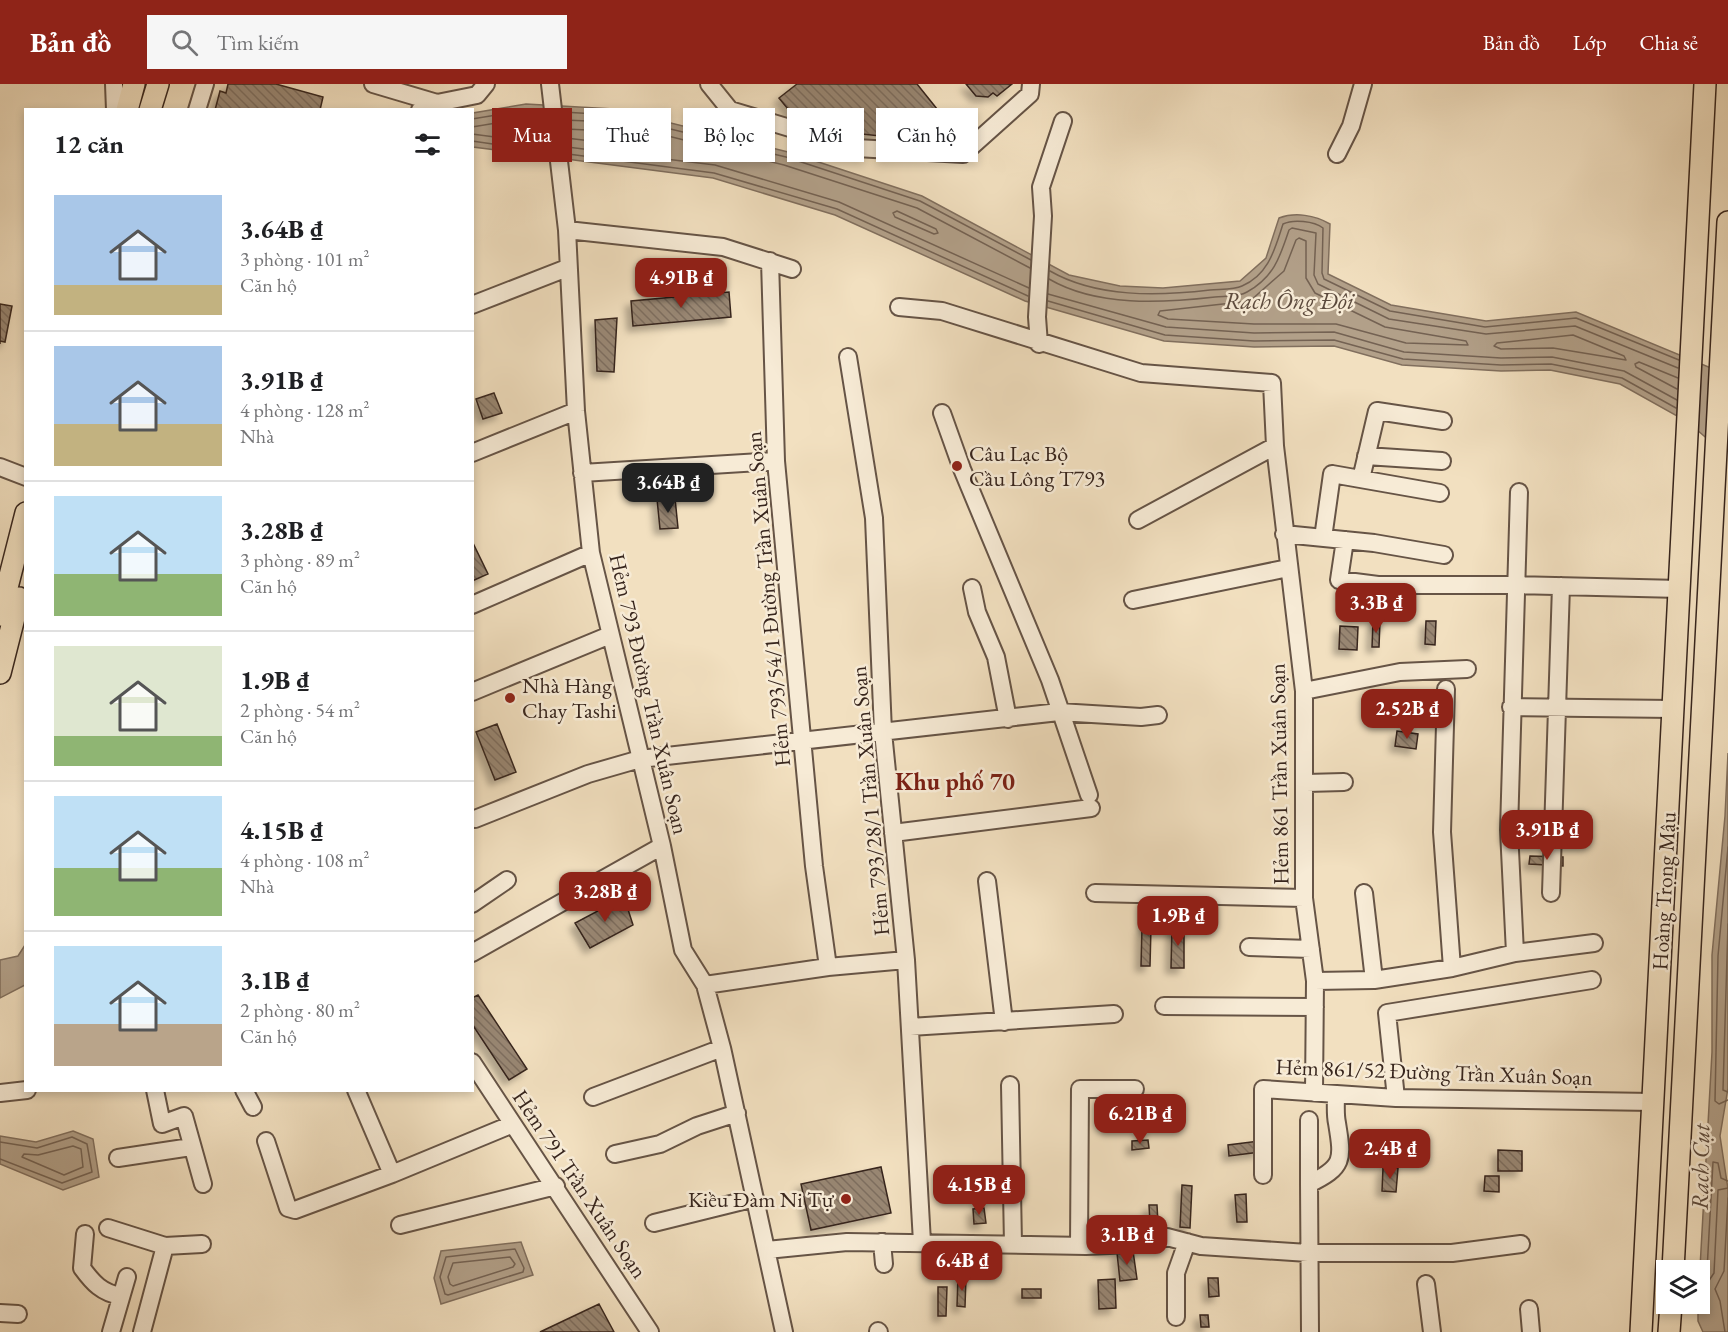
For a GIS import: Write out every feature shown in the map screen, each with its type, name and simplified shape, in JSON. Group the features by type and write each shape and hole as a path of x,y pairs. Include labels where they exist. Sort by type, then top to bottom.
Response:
{"main road":[{"path":"128,108 134,84"},
{"path":"151,108 158,84"},
{"name":"Hoàng Trọng Mậu","path":"1641,1332 1705,84"},
{"name":"Hoàng Trọng Mậu","path":"1673,1260 1728,222"},
{"path":"0,615 24,521"},
{"path":"0,673 24,580"},
{"path":"1680,589 1708,590"},
{"path":"1667,836 1695,839"},
{"path":"1653,1102 1681,1103"},
{"path":"1669,1332 1670,1314"}],"street":[{"path":"114,84 115,108"},
{"path":"199,108 205,84"},
{"path":"373,84 437,103"},
{"path":"425,108 437,103 477,95 486,84"},
{"path":"709,84 730,110 856,148 963,154 1030,94 1031,84"},
{"path":"1336,154 1351,126 1364,84"},
{"name":"Hẻm 793 Đường Trần Xuân Soạn","path":"550,87 567,230 567,268 576,411 591,553 662,846 683,950 705,985 722,1048 784,1332"},
{"path":"899,307 942,311 1040,344 1037,317 1043,216 1041,187 1063,122"},
{"path":"567,230 723,247 792,269"},
{"name":"Hẻm 793/54/1 Đường Trần Xuân Soạn","path":"770,261 776,461 814,866 828,967"},
{"path":"474,304 567,268"},
{"name":"Hẻm 861 Trần Xuân Soạn","path":"1040,344 1141,373 1272,383 1275,446 1284,534 1304,691 1306,783 1304,898 1315,981 1314,1093"},
{"name":"Hẻm 793/28/1 Trần Xuân Soạn","path":"848,357 874,518 883,732 906,960 922,1242"},
{"path":"474,452 576,411"},
{"path":"1361,479 1377,411 1443,421"},
{"path":"893,832 1090,802 1050,680 962,469 942,413"},
{"path":"1138,520 1275,446"},
{"path":"1366,456 1442,461"},
{"path":"582,473 776,461"},
{"path":"0,467 24,476"},
{"path":"1323,538 1332,474 1440,493"},
{"path":"1515,953 1509,830 1519,492"},
{"path":"1284,534 1345,540 1444,555"},
{"path":"1345,540 1339,580 1378,585 1517,585 1680,589"},
{"path":"474,604 591,553"},
{"path":"1133,600 1288,568"},
{"path":"1551,893 1561,586"},
{"path":"972,588 977,612 996,657 1008,719"},
{"path":"474,691 610,635"},
{"path":"1304,691 1400,672 1467,669"},
{"path":"1446,689 1442,832 1452,968"},
{"path":"1511,707 1673,709"},
{"path":"475,819 588,774 640,759 1059,712 1112,716 1158,716"},
{"path":"1306,783 1344,782"},
{"path":"1509,830 1552,832"},
{"path":"476,946 662,846"},
{"path":"474,903 507,880"},
{"path":"987,881 1004,1022"},
{"path":"1095,893 1304,898"},
{"path":"1364,893 1374,980"},
{"path":"1315,981 1374,980 1452,968 1515,953 1594,943"},
{"path":"1249,947 1311,950"},
{"path":"705,985 828,967 906,960"},
{"path":"1396,1098 1388,1013 1592,981"},
{"path":"1164,1006 1315,1007"},
{"path":"910,1027 1114,1014"},
{"path":"593,1097 722,1048"},
{"name":"Hẻm 791 Trần Xuân Soạn","path":"474,1065 556,1186 650,1332"},
{"path":"1010,1085 1013,1244"},
{"path":"1079,1246 1080,1089 1135,1089"},
{"name":"Hẻm 861/52 Đường Trần Xuân Soạn","path":"1263,1175 1263,1089 1396,1098 1653,1102"},
{"path":"0,1093 24,1090"},
{"path":"155,1092 162,1124 184,1116 203,1184"},
{"path":"245,1092 253,1107"},
{"path":"357,1092 392,1174"},
{"path":"1309,1184 1328,1174 1340,1160 1341,1136 1336,1123 1336,1094"},
{"path":"615,1154 660,1144 697,1126 737,1113"},
{"path":"1309,1120 1310,1332"},
{"path":"266,1141 288,1208 292,1210 392,1174 513,1124"},
{"path":"118,1158 191,1147"},
{"path":"400,1225 556,1186"},
{"path":"654,1223 755,1198"},
{"path":"108,1228 165,1246 202,1244"},
{"path":"85,1234 82,1268 93,1283 107,1294 121,1296"},
{"path":"767,1250 847,1242 1079,1246 1133,1244 1167,1237 1201,1246 1308,1252 1452,1253 1521,1244"},
{"path":"882,1242 884,1264"},
{"path":"1176,1317 1176,1273 1187,1242"},
{"path":"142,1332 165,1246"},
{"path":"111,1332 127,1277"},
{"path":"1426,1284 1432,1332"},
{"path":"1529,1309 1531,1332"},
{"path":"0,1313 18,1314"}],"water":[{"name":"Rạch Ông Đội","path":"526,104 596,108 584,108 584,161 572,160 572,108 502,108"},
{"name":"Rạch Ông Đội","path":"492,110 492,149 474,147 474,113"},
{"name":"Rạch Ông Đội","path":"671,123 683,126 683,162 775,162 775,149 787,152 787,162 818,162 922,196 1069,275 1120,286 1163,288 1240,281 1266,258 1279,218 1305,215 1318,218 1330,224 1328,274 1391,305 1486,321 1576,312 1728,375 1728,451 1719,449 1688,422 1620,384 1550,370 1501,371 1402,365 1334,346 1254,347 1164,341 1025,301 835,215 713,178 589,162 671,162"},
{"path":"1728,753 1728,1088 1720,1136 1728,1189 1728,1332 1703,1332 1698,1321 1698,1314 1710,1314 1710,1260 1700,1260 1712,1052 1712,955 1725,816"},
{"path":"24,947 24,986 0,998 0,960 18,956"},
{"path":"73,1131 93,1139 99,1177 63,1190 0,1164 0,1136 36,1142"},
{"path":"521,1242 533,1275 441,1304 434,1278 441,1251"}],"building":[{"path":"228,84 276,84 323,97 320,108 216,108 220,91 226,93"},
{"path":"797,84 917,84 936,108 876,108 876,136 864,134 864,108 787,108 779,98"},
{"path":"966,84 1012,84 997,96 993,93 988,97 976,96"},
{"path":"729,292 731,317 633,326 631,301"},
{"path":"0,304 12,306 5,342 0,341"},
{"path":"617,318 614,372 597,371 595,320"},
{"path":"494,393 502,413 483,419 476,399"},
{"path":"675,498 678,528 660,529 657,499"},
{"path":"474,545 488,574 474,580"},
{"path":"1373,621 1380,621 1379,647 1372,647"},
{"path":"1426,621 1436,621 1435,645 1425,644"},
{"path":"1340,626 1358,627 1357,650 1339,649"},
{"path":"497,724 516,772 495,780 476,732"},
{"path":"1397,731 1418,734 1416,749 1395,746"},
{"path":"1530,856 1563,857 1563,866 1529,864"},
{"path":"624,897 633,925 590,948 575,923"},
{"path":"1172,926 1184,926 1184,968 1171,968"},
{"path":"1142,927 1151,927 1150,966 1141,966"},
{"path":"478,995 527,1069 509,1080 474,1027 474,997"},
{"path":"1148,1140 1149,1148 1132,1150 1132,1141"},
{"path":"1259,1141 1260,1152 1229,1156 1228,1145"},
{"path":"1498,1150 1522,1151 1522,1171 1498,1171"},
{"name":"Kiều Đàm Ni Tự","path":"881,1167 891,1213 811,1230 801,1184"},
{"path":"1383,1168 1398,1168 1396,1192 1382,1191"},
{"path":"1485,1176 1499,1176 1499,1192 1484,1191"},
{"path":"1182,1185 1192,1186 1190,1228 1180,1227"},
{"path":"1246,1194 1247,1222 1237,1222 1235,1195"},
{"path":"1149,1205 1157,1205 1158,1223 1150,1223"},
{"path":"984,1208 986,1223 974,1224 973,1209"},
{"path":"1133,1251 1137,1279 1120,1281 1117,1253"},
{"path":"958,1276 966,1277 965,1307 957,1306"},
{"path":"1208,1278 1218,1278 1219,1296 1209,1297"},
{"path":"1115,1279 1116,1308 1099,1309 1098,1280"},
{"path":"938,1287 947,1287 946,1316 938,1316"},
{"path":"1022,1289 1041,1289 1041,1298 1022,1298"},
{"path":"599,1304 614,1332 540,1332"},
{"path":"1200,1315 1208,1315 1209,1327 1201,1327"}],"place":[{"name":"Câu Lạc Bộ Cầu Lông T793","path":"957,466"},
{"name":"Nhà Hàng Chay Tashi","path":"510,698"},
{"name":"Kiều Đàm Ni Tự","path":"846,1199"}],"district":[{"name":"Khu phố 70","path":"955,781"}],"water label":[{"name":"Rạch Cụt","path":"1700,1167"}]}
